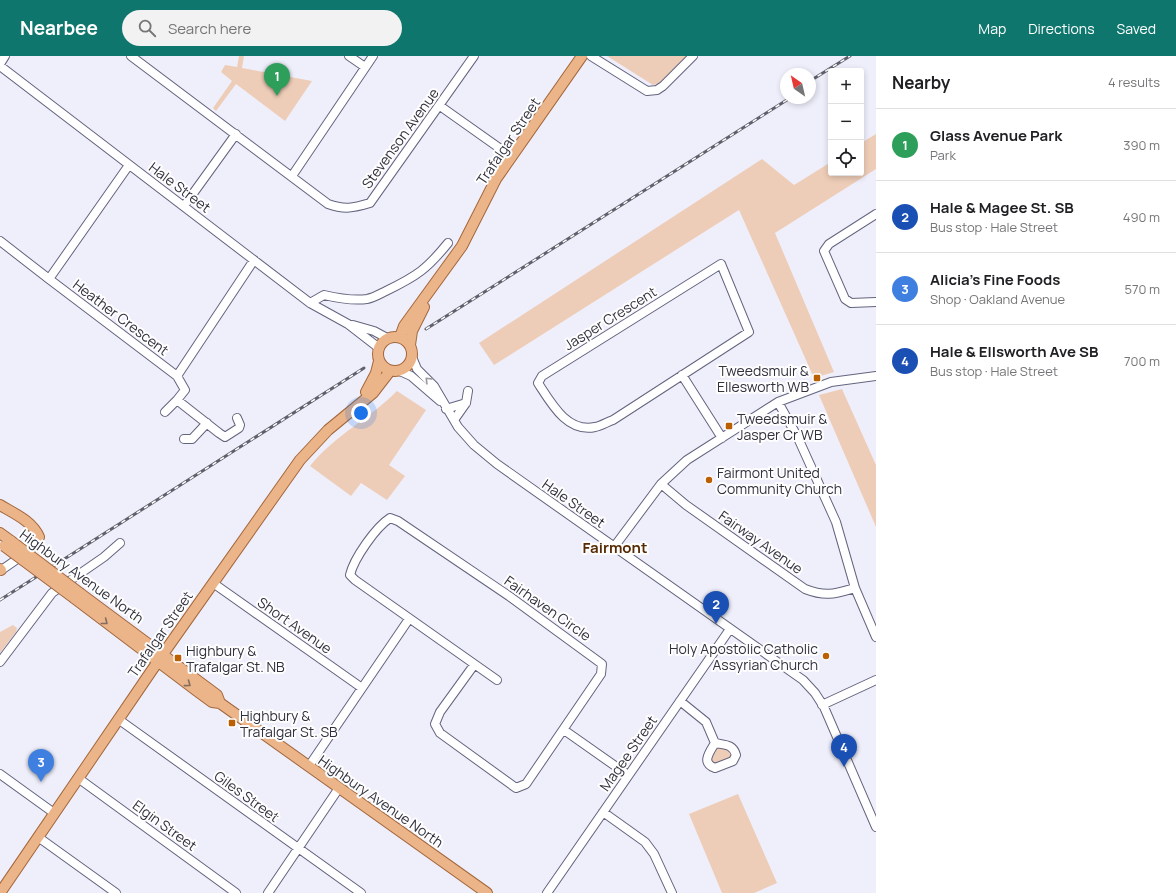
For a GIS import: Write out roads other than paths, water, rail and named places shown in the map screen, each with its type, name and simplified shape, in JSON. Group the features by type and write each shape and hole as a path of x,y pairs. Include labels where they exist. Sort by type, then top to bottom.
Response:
{"main road":[{"name":"Trafalgar Street","path":"400,337 404,326 462,246 496,179 582,56"},
{"name":"Trafalgar Street","path":"410,344 412,331 435,284"},
{"path":"400,337 410,344 412,357 408,366 395,371 379,361 378,348 387,338 400,337"},
{"name":"Trafalgar Street","path":"359,404 376,373 379,361"},
{"name":"Trafalgar Street","path":"0,893 160,658 300,460 328,430 373,393 395,371"},
{"path":"0,505 27,521 35,528 39,537"},
{"name":"Highbury Avenue North","path":"0,533 5,543 160,658 212,702 220,703 487,893"}],"street":[{"path":"0,65 5,56"},
{"path":"350,56 365,68"},
{"path":"292,176 373,56"},
{"name":"Stevenson Avenue","path":"133,57 328,204 340,209 353,208 370,203 474,56"},
{"path":"591,56 641,88 654,91 663,86 693,56"},
{"name":"Hale Street","path":"0,65 310,303 348,324 378,348"},
{"name":"Stevenson Avenue","path":"440,106 512,157"},
{"path":"184,206 236,134"},
{"path":"49,279 130,165"},
{"path":"876,214 829,244 824,251 845,299 851,303 876,302"},
{"name":"Heather Crescent","path":"0,241 177,376"},
{"path":"310,303 324,295 339,298 367,299 382,293 411,279 430,266 448,243"},
{"path":"165,412 185,390 177,376 254,260"},
{"name":"Jasper Crescent","path":"721,264 749,332 682,375 613,420 595,427 576,426 560,414 538,383 542,376 721,264"},
{"name":"Hale Street","path":"348,324 374,331 387,338"},
{"name":"Hale Street","path":"412,357 417,369 434,386 454,420 474,445 496,464 803,680 815,693 822,704 873,812 876,827"},
{"name":"Hale Street","path":"395,371 411,376 445,406"},
{"path":"682,375 722,438"},
{"path":"614,547 661,484 687,460 778,402 832,382 876,376"},
{"path":"454,420 466,403 468,391"},
{"path":"177,400 225,437 239,428 240,425 237,418"},
{"path":"778,402 798,438 836,522 855,588 876,637"},
{"path":"445,406 466,403"},
{"path":"184,439 192,439 207,423"},
{"name":"Fairway Avenue","path":"661,484 686,505 805,589 818,594 832,595 855,588"},
{"name":"Fairhaven Circle","path":"390,518 398,521 509,596 602,664 602,674 526,784 516,788 440,733 435,724 440,712 474,665 409,619 350,575 352,565 382,523 390,518"},
{"path":"0,570 36,546 39,537"},
{"path":"0,662 52,593 104,557 120,543"},
{"name":"Short Avenue","path":"213,583 362,688"},
{"path":"309,766 409,619"},
{"name":"Magee Street","path":"546,893 730,628"},
{"path":"474,665 497,680"},
{"path":"822,704 876,680"},
{"path":"680,702 706,722 715,743"},
{"name":"Giles Street","path":"118,720 361,893"},
{"path":"564,730 628,775"},
{"path":"0,774 54,813"},
{"name":"Elgin Street","path":"78,778 236,893"},
{"path":"268,893 339,788"},
{"path":"603,812 645,842 654,854 672,893"},
{"path":"38,837 116,893"}],"railway":[{"path":"816,77 850,56"},
{"path":"426,329 781,104"},
{"path":"0,600 364,368"}],"place":[{"name":"Glass Avenue Park","path":"277,96"},
{"name":"Tweedsmuir & Ellesworth WB","path":"817,378"},
{"name":"Tweedsmuir & Jasper Cr WB","path":"729,426"},
{"name":"Fairmont United Community Church","path":"709,480"},
{"name":"Hale & Magee St. SB","path":"716,624"},
{"name":"Holy Apostolic Catholic Assyrian Church","path":"826,656"},
{"name":"Highbury & Trafalgar St. NB","path":"178,658"},
{"name":"Highbury & Trafalgar St. SB","path":"232,723"},
{"name":"Hale & Ellsworth Ave SB","path":"844,767"},
{"name":"Alicia's Fine Foods","path":"41,782"}],"district":[{"name":"Fairmont","path":"615,547"}]}
